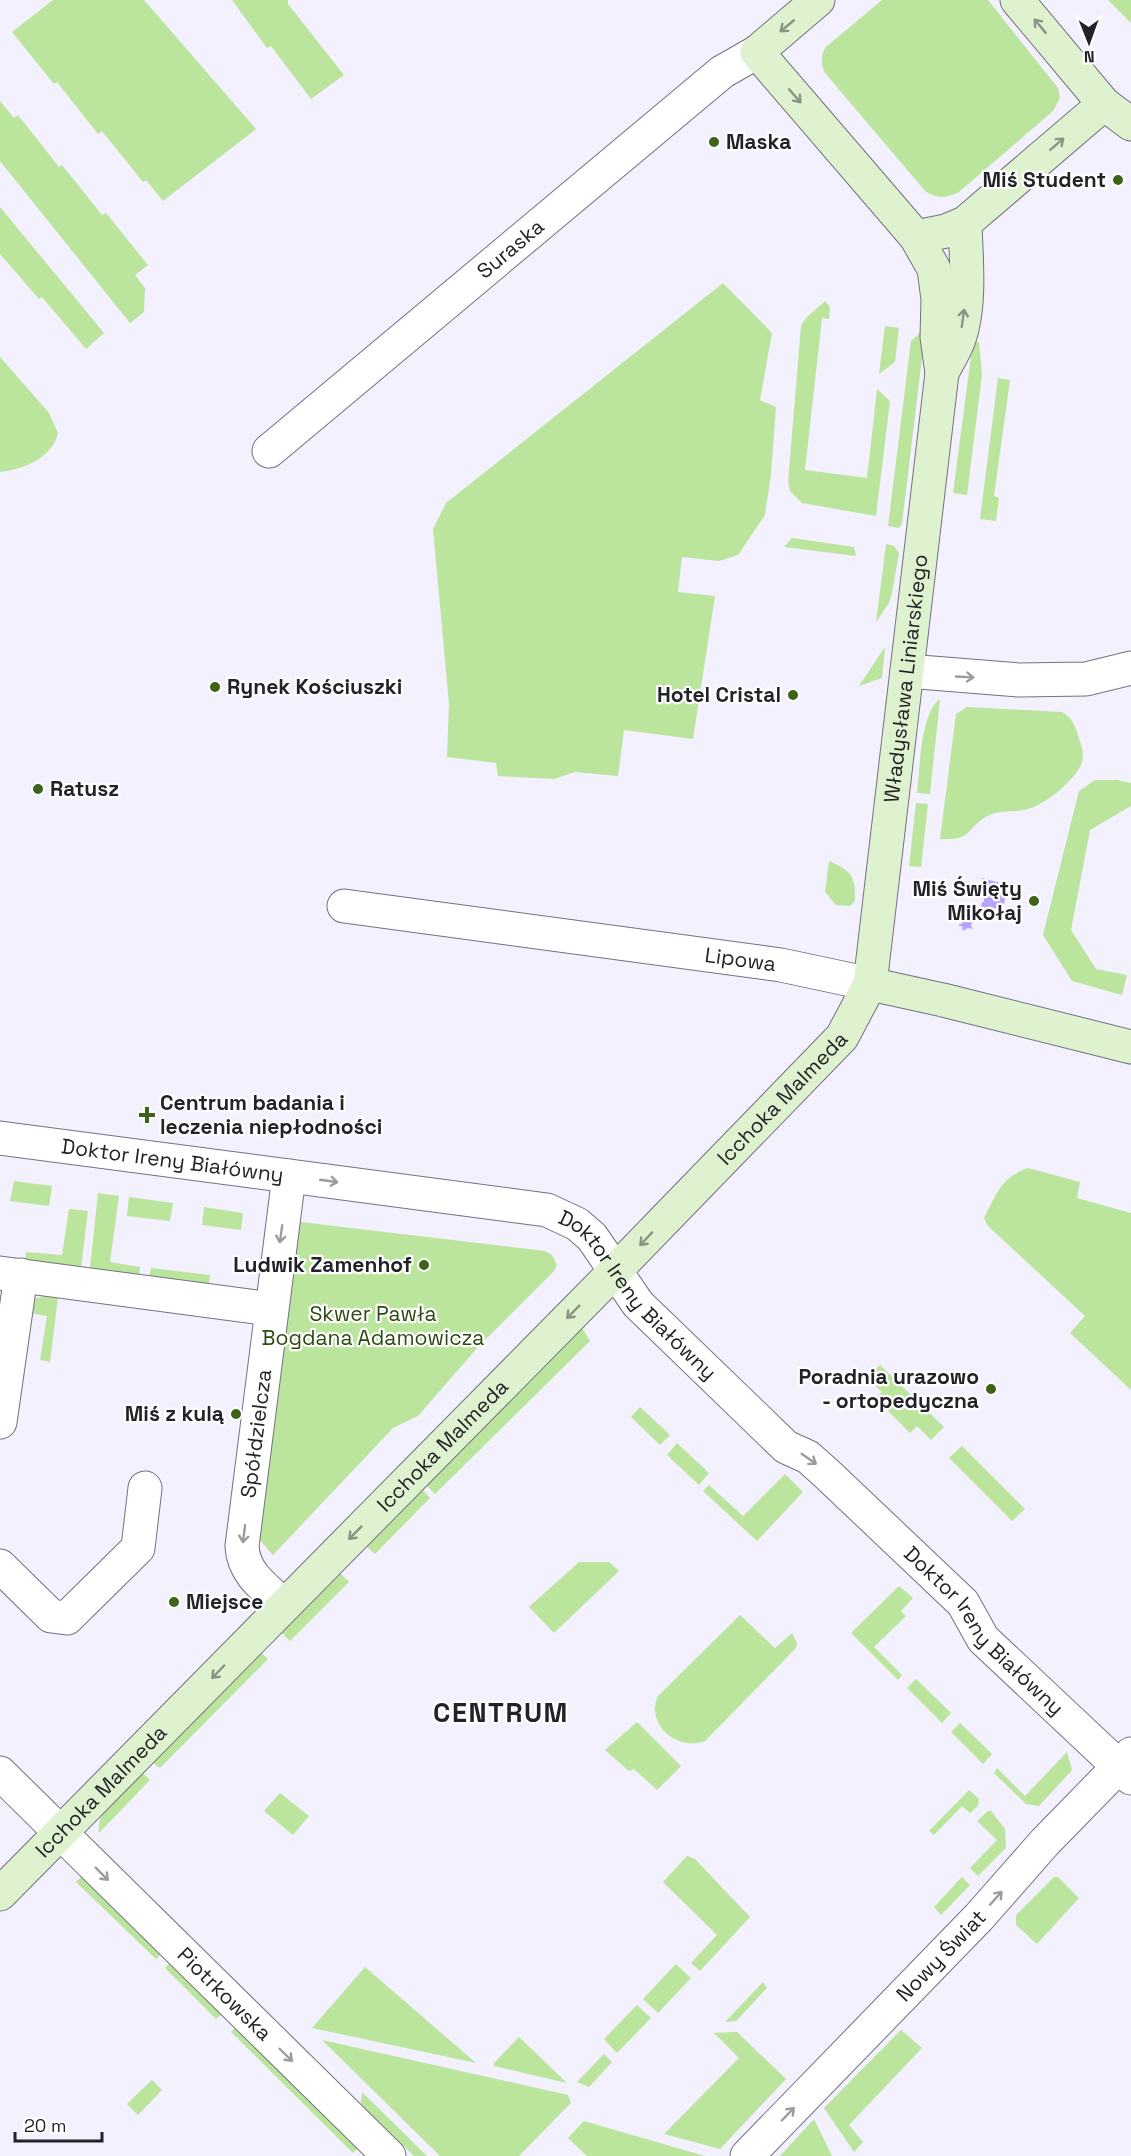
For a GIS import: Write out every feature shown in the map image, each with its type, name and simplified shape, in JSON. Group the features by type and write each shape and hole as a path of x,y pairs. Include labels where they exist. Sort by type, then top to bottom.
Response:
{"street":[{"path":"757,52 818,0"},
{"path":"1017,0 1104,104 1131,124"},
{"name":"Władysława Liniarskiego","path":"757,52 916,237 934,269 938,299 937,337 942,372 870,984"},
{"name":"Suraska","path":"269,451 722,72 757,52"},
{"path":"916,237 946,231 965,224 1104,104"},
{"name":"Władysława Liniarskiego","path":"942,372 959,339 963,320 967,277 965,224"},
{"path":"907,671 1019,680 1086,679 1131,668"},
{"name":"Lipowa","path":"344,906 782,965 943,1000 1131,1047"},
{"name":"Icchoka Malmeda","path":"0,1894 615,1271 842,1037 870,984"},
{"name":"Doktor Ireny Białówny","path":"0,1138 547,1210 577,1224 592,1237 638,1304 786,1447 808,1457 963,1603 983,1639 1038,1691 1127,1766"},
{"name":"Spółdzielcza","path":"284,1605 250,1573 243,1556 242,1546 290,1176"},
{"path":"1,1414 10,1274 271,1310"},
{"path":"0,1566 51,1616 67,1618 138,1548 145,1488"},
{"name":"Nowy Świat","path":"747,2156 979,1917 1045,1842 1127,1766"},
{"name":"Piotrkowska","path":"0,1773 389,2156"}],"green space":[{"path":"53,0 144,0 256,129 163,201 146,180 143,182 102,131 98,134 57,82 54,84 12,32"},
{"path":"232,0 288,0 288,4 344,75 311,99 271,46 267,48"},
{"path":"882,0 988,0 1058,88 1060,98 1053,111 959,192 951,196 939,197 926,192 825,73 822,56 826,47"},
{"path":"1108,0 1131,0 1131,23"},
{"path":"0,101 14,118 18,115 59,167 62,165 102,215 106,213 148,265 135,275 145,288 144,312 130,323 0,161"},
{"path":"0,207 104,333 86,349 42,297 39,299 0,254"},
{"path":"723,283 772,333 760,400 776,407 771,474 765,515 738,555 719,561 682,557 678,592 715,596 693,739 624,730 618,776 575,772 554,779 498,776 496,763 447,757 449,704 433,529 446,503"},
{"path":"825,301 830,307 829,319 822,318 805,470 867,478 877,389 890,401 876,516 802,503 790,491 788,482 801,326 805,319"},
{"path":"885,326 899,328 895,362 879,374"},
{"path":"920,333 925,333 902,524 899,528 888,526 911,341"},
{"path":"973,341 979,342 982,375 967,495 953,493"},
{"path":"0,357 49,413 58,433 50,449 36,461 0,472"},
{"path":"998,378 1010,380 994,496 999,498 996,521 980,519"},
{"path":"792,538 854,547 856,556 784,547"},
{"path":"886,544 894,546 899,553 889,603 876,622"},
{"path":"885,647 882,678 859,686"},
{"path":"940,699 930,794 917,793 920,757 928,716"},
{"path":"967,707 1062,712 1076,728 1082,750 1082,762 1077,772 1064,786 1040,804 1024,810 992,814 980,821 964,836 940,839 956,714"},
{"path":"1095,780 1117,780 1131,783 1131,806 1090,830 1071,930 1096,969 1127,975 1122,995 1072,981 1043,935 1079,791"},
{"path":"916,803 928,804 921,867 909,866"},
{"path":"829,861 851,875 855,901 850,906 836,905 825,892"},
{"path":"1028,1168 1080,1182 1077,1198 1131,1213 1131,1390 1070,1333 1085,1316 987,1225 984,1218 1000,1188 1011,1176"},
{"path":"14,1181 52,1186 49,1206 10,1201"},
{"path":"98,1193 119,1196 110,1262 140,1267 139,1275 90,1268"},
{"path":"129,1197 173,1203 170,1221 127,1216"},
{"path":"204,1207 243,1213 241,1230 202,1225"},
{"path":"69,1209 88,1211 81,1268 25,1261 26,1252 62,1255"},
{"name":"Skwer Pawła Bogdana Adamowicza","path":"292,1221 545,1251 552,1255 557,1265 554,1271 478,1347 418,1416 393,1428 273,1555 253,1532"},
{"path":"151,1268 210,1275 209,1284 149,1277"},
{"path":"48,1295 58,1297 50,1362 40,1360 47,1316 22,1312 30,1300"},
{"path":"582,1328 590,1341 435,1494 427,1486"},
{"path":"880,1365 944,1427 931,1440 917,1426 910,1433 875,1398 882,1392 867,1378"},
{"path":"640,1407 670,1435 660,1445 631,1417"},
{"path":"677,1443 709,1473 699,1485 667,1455"},
{"path":"962,1446 1025,1509 1012,1521 949,1458"},
{"path":"785,1474 803,1492 757,1541 703,1491 709,1485 743,1516"},
{"path":"423,1490 430,1498 375,1554 367,1547"},
{"path":"579,1562 609,1562 619,1571 554,1633 529,1607"},
{"path":"340,1573 349,1582 290,1641 281,1632"},
{"path":"899,1586 913,1598 901,1611 906,1616 874,1647 902,1675 898,1680 851,1633"},
{"path":"740,1615 775,1648 792,1633 797,1643 796,1648 705,1741 684,1743 674,1739 666,1733 656,1716 655,1706 658,1696"},
{"path":"260,1652 268,1659 160,1768 152,1762"},
{"path":"916,1679 951,1713 942,1723 907,1688"},
{"path":"637,1722 681,1766 657,1790 634,1769 629,1771 605,1750"},
{"path":"960,1723 992,1754 983,1764 951,1732"},
{"path":"1067,1752 1072,1770 1039,1806 1026,1804 994,1773 997,1768 1025,1796"},
{"path":"142,1772 150,1780 99,1833 99,1824 107,1807"},
{"path":"969,1790 979,1799 978,1806 970,1813 962,1806 934,1835 929,1831"},
{"path":"280,1793 309,1816 293,1835 264,1811"},
{"path":"991,1811 1005,1829 1006,1848 978,1876 970,1868 997,1840 977,1821"},
{"path":"687,1856 695,1859 750,1917 700,1971 691,1963 717,1935 663,1882"},
{"path":"85,1873 164,1951 156,1959 76,1882"},
{"path":"962,1877 970,1885 941,1915 934,1907"},
{"path":"1054,1877 1058,1877 1079,1898 1037,1944 1016,1925 1016,1915"},
{"path":"173,1960 225,2011 216,2019 165,1968"},
{"path":"676,1964 691,1978 658,2013 643,1999"},
{"path":"365,1967 476,2063 312,2028"},
{"path":"763,1982 767,1988 736,2021 725,2022"},
{"path":"637,2005 651,2018 617,2053 604,2039"},
{"path":"239,2023 358,2148 353,2153 231,2032"},
{"path":"901,2030 922,2048 849,2125 863,2142 854,2152 824,2108"},
{"path":"737,2032 786,2079 720,2149 664,2134 739,2058 714,2033"},
{"path":"519,2037 567,2083 494,2066 494,2063"},
{"path":"322,2040 568,2095 571,2103 519,2156 440,2156"},
{"path":"604,2054 612,2062 589,2087 577,2082"},
{"path":"152,2080 162,2090 138,2115 127,2104"},
{"path":"362,2092 427,2156 414,2156 361,2104"},
{"path":"814,2119 832,2156 780,2156"},
{"path":"584,2121 705,2156 587,2156 568,2138"}],"shaded area":[{"path":"982,878 1008,885 1004,904 1001,903 1000,907 989,911 987,916 984,915 980,920 976,918 972,921 973,929 968,928 963,931 962,926 959,926 962,924 961,917 966,914 967,910 977,909 984,902 980,896 983,892 979,888 983,884 981,883"}],"place":[{"name":"Maska","path":"714,142"},
{"name":"Miś Student","path":"1118,180"},
{"name":"Rynek Kościuszki","path":"215,687"},
{"name":"Hotel Cristal","path":"793,695"},
{"name":"Ratusz","path":"38,789"},
{"name":"Miś Święty Mikołaj","path":"1034,901"},
{"name":"Centrum badania i leczenia niepłodności","path":"147,1115"},
{"name":"Ludwik Zamenhof","path":"424,1265"},
{"name":"Poradnia urazowo - ortopedyczna","path":"991,1389"},
{"name":"Miś z kulą","path":"236,1414"},
{"name":"Miejsce","path":"174,1602"}],"district":[{"name":"CENTRUM","path":"501,1713"}]}
